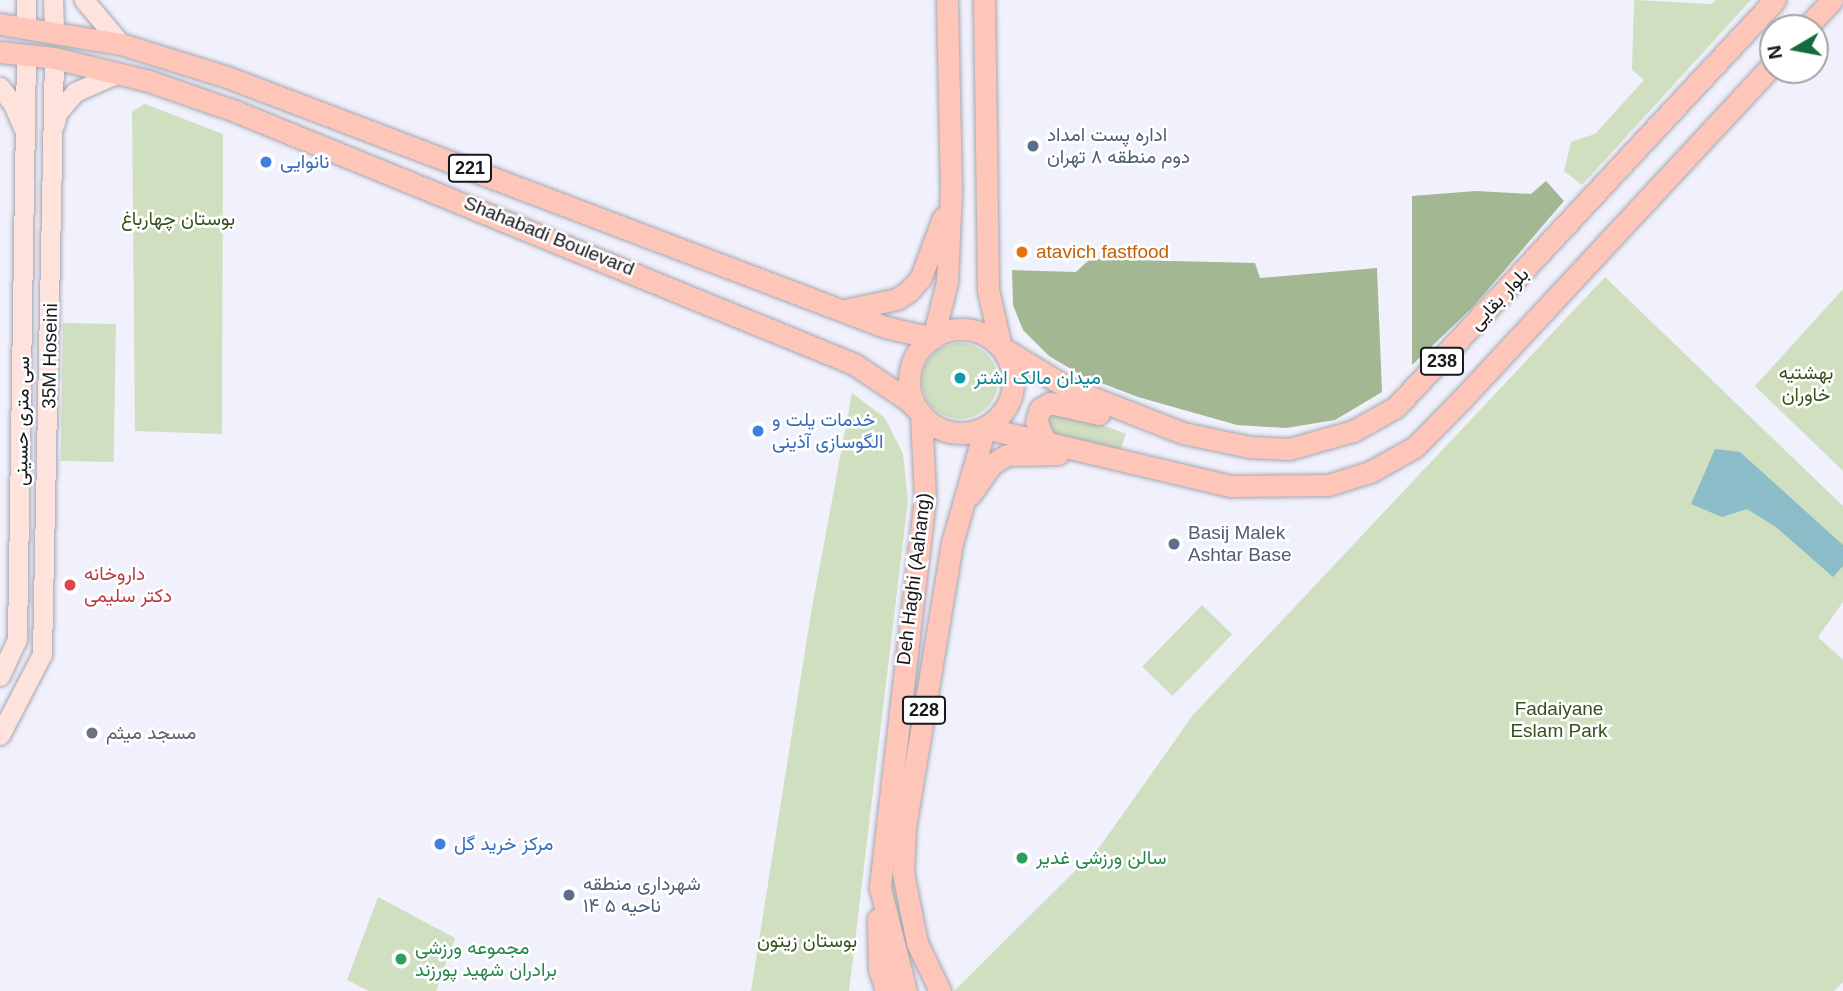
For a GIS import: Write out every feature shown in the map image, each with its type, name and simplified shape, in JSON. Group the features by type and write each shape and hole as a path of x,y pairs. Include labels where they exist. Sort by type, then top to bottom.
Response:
{"main road":[{"path":"26,0 27,163"},
{"path":"52,0 54,58"},
{"path":"84,0 121,44"},
{"path":"933,338 947,282 951,192 947,0"},
{"path":"984,0 988,290 1000,347"},
{"name":"بلوار بقایی","path":"1000,347 1068,388 1183,433 1250,447 1289,449 1353,431 1396,407 1775,0"},
{"path":"1819,14 1832,0"},
{"name":"Shahabadi Boulevard","path":"0,24 54,30 121,44 288,99 885,327 933,338"},
{"name":"Shahabadi Boulevard","path":"0,52 54,58 118,73 235,111 722,307 854,364 920,413"},
{"name":"35M Hoseini","path":"42,653 54,58"},
{"path":"53,166 54,127 64,104 87,84 118,73"},
{"name":"238","path":"985,428 1187,479 1281,488 1328,485 1370,472 1404,453 1463,398 1759,79"},
{"path":"0,87 22,124 27,163"},
{"path":"950,144 956,156 967,162 978,159 986,148"},
{"name":"سی متری حسینی","path":"0,676 17,639 27,163"},
{"path":"844,310 897,299 909,291 921,277 951,192"},
{"path":"946,331 976,331 1000,347 1009,360 1012,392 1007,407 985,428 957,433 931,423 920,413 912,394 910,373 914,359 933,338 946,331"},
{"path":"1046,443 1036,421 1040,409 1050,403 1183,433"},
{"name":"Deh Haghi (Aahang)","path":"906,991 881,896 883,832 925,497 920,413"},
{"name":"Deh Haghi (Aahang)","path":"940,991 916,943 903,873 905,827 952,543 985,428"},
{"path":"952,543 969,497 992,464 1007,455 1086,455"},
{"path":"0,735 42,653 17,639"},
{"path":"881,896 879,969 886,991"}],"green space":[{"path":"1634,0 1712,4 1716,0 1751,0 1582,185 1564,171 1571,142 1595,134 1644,80 1632,70"},
{"name":"بوستان چهارباغ","path":"145,104 223,134 222,434 135,431 132,111"},
{"path":"1546,181 1564,201 1473,307 1412,365 1412,196 1476,191 1531,194"},
{"path":"1090,259 1255,263 1260,278 1377,268 1382,392 1335,420 1286,428 1237,425 1138,397 1083,376 1049,356 1023,330 1013,305 1012,270 1076,272"},
{"name":"Fadaiyane Eslam Park","path":"1605,277 1843,506 1843,602 1818,637 1843,660 1843,982 1834,991 954,991 1101,845 1193,715"},
{"name":"بهشتیه خاوران","path":"1843,289 1843,471 1755,386"},
{"path":"63,323 116,324 114,462 61,461"},
{"name":"میدان مالک اشتر","path":"960,343 974,346 987,354 995,367 998,381 995,395 987,408 974,416 960,419 946,416 933,408 925,395 922,381 925,367 933,354 946,346"},
{"name":"بوستان زیتون","path":"852,393 885,418 903,454 908,500 849,991 751,991 811,613"},
{"path":"1052,413 1078,416 1126,434 1119,454 1052,434 1048,425"},
{"path":"1202,605 1232,634 1172,696 1142,667"},
{"name":"مجموعه ورزشی برادران شهید پورزند","path":"378,897 455,938 436,991 369,991 347,980"}],"water":[{"path":"1715,449 1740,452 1843,545 1843,566 1833,577 1776,527 1747,509 1722,517 1691,504"}],"place":[{"name":"اداره پست امداد دوم منطقه ۸ تهران","path":"1033,146"},
{"name":"نانوایی","path":"266,162"},
{"name":"atavich fastfood","path":"1022,252"},
{"name":"میدان مالک اشتر","path":"960,378"},
{"name":"خدمات پلت و الگوسازی آذینی","path":"758,431"},
{"name":"Basij Malek Ashtar Base","path":"1174,544"},
{"name":"داروخانه دکتر سلیمی","path":"70,585"},
{"name":"مسجد میثم","path":"92,733"},
{"name":"مرکز خرید گل","path":"440,844"},
{"name":"سالن ورزشی غدیر","path":"1022,858"},
{"name":"شهرداری منطقه ۱۴ ناحیه ۵","path":"569,895"},
{"name":"مجموعه ورزشی برادران شهید پورزند","path":"401,959"}]}
